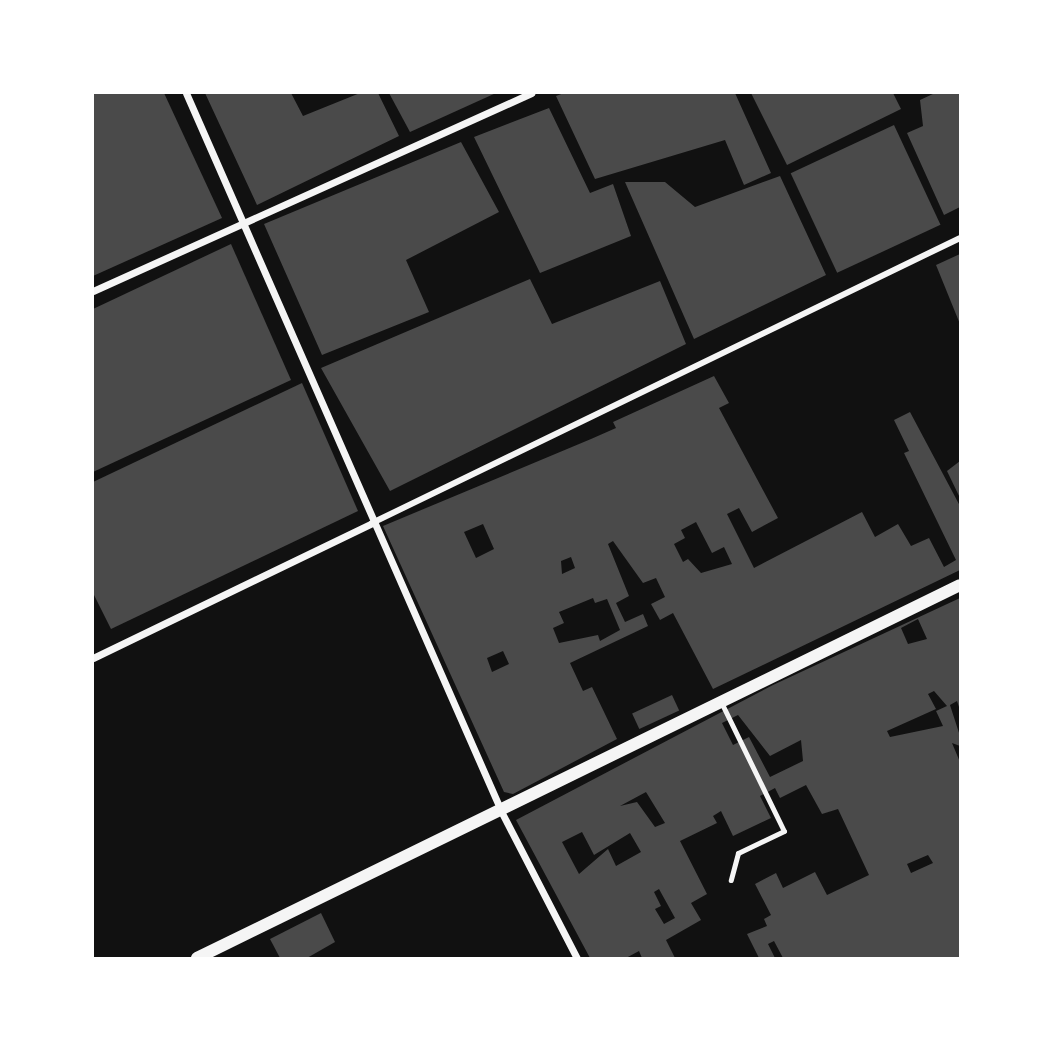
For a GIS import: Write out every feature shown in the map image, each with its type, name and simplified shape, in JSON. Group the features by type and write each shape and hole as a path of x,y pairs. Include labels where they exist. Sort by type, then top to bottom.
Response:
{"street":[{"path":"186,93 244,220 372,523 502,813 577,958"},
{"path":"93,291 244,220 531,93"},
{"path":"93,658 960,237"},
{"path":"197,958 502,813 960,585"}],"lane":[{"path":"722,704 784,831 737,853 731,880"}],"building":[{"path":"93,93 164,93 222,218 93,276"},
{"path":"205,93 291,93 303,116 360,93 378,93 399,136 257,205"},
{"path":"389,93 496,93 410,132"},
{"path":"564,93 735,93 771,173 744,185 725,140 595,179 556,96"},
{"path":"751,93 893,93 901,109 787,165"},
{"path":"935,93 960,93 960,207 944,215 907,133 923,126 920,100"},
{"path":"549,108 590,193 613,184 631,236 540,273 474,137"},
{"path":"894,125 940,225 837,273 791,173"},
{"path":"461,142 499,212 406,260 429,312 322,355 264,224"},
{"path":"780,176 826,275 694,339 625,182 665,182 695,207"},
{"path":"231,244 291,380 93,472 93,309"},
{"path":"960,254 960,324 936,265"},
{"path":"530,279 552,324 660,281 686,344 390,491 321,368"},
{"path":"714,376 729,403 719,408 778,518 752,532 739,508 727,514 754,568 862,512 875,537 898,524 911,546 929,538 944,567 956,560 904,453 909,451 894,420 910,412 960,506 960,570 713,689 673,613 660,620 651,604 665,597 656,578 643,583 613,541 608,544 629,596 616,603 625,622 643,614 648,626 570,663 583,691 592,687 617,739 513,794 504,792 383,526 616,428 613,422","holes":["696,522 712,553 724,547 732,564 701,573 688,559 683,562 674,544 685,538 681,530","483,524 494,549 476,558 464,532","571,557 575,568 562,574 561,561","593,598 595,603 607,599 620,630 600,641 598,635 559,643 553,628 564,623 559,612","503,651 509,664 492,672 487,658"]},
{"path":"302,383 358,511 111,629 93,593 93,482"},
{"path":"960,461 960,498 947,471"},
{"path":"960,598 960,710 957,701 950,705 960,736 960,746 952,743 960,762 960,957 783,958 774,941 768,944 775,958 759,958 747,934 767,926 764,919 771,915 755,884 776,873 783,888 815,872 827,895 869,875 838,809 822,814 806,785 780,798 775,788 760,796 771,818 733,836 721,811 713,816 717,823 680,841 707,894 691,903 701,920 666,940 675,958 642,958 639,951 626,958 590,958 516,820 773,685","holes":["918,619 927,639 908,644 901,628","934,691 947,706 936,711 943,726 890,737 887,731 936,709 928,694","738,715 770,756 801,740 803,761 770,777 749,737 733,745 722,723","646,792 665,823 655,827 637,802 620,806","582,832 594,855 630,833 641,852 616,866 608,849 579,874 562,842","928,855 933,863 911,873 907,864","659,889 675,918 664,924 655,909 661,906 654,892"]},
{"path":"672,695 679,710 639,729 632,714"},
{"path":"321,913 335,942 307,958 280,958 270,939"}]}
